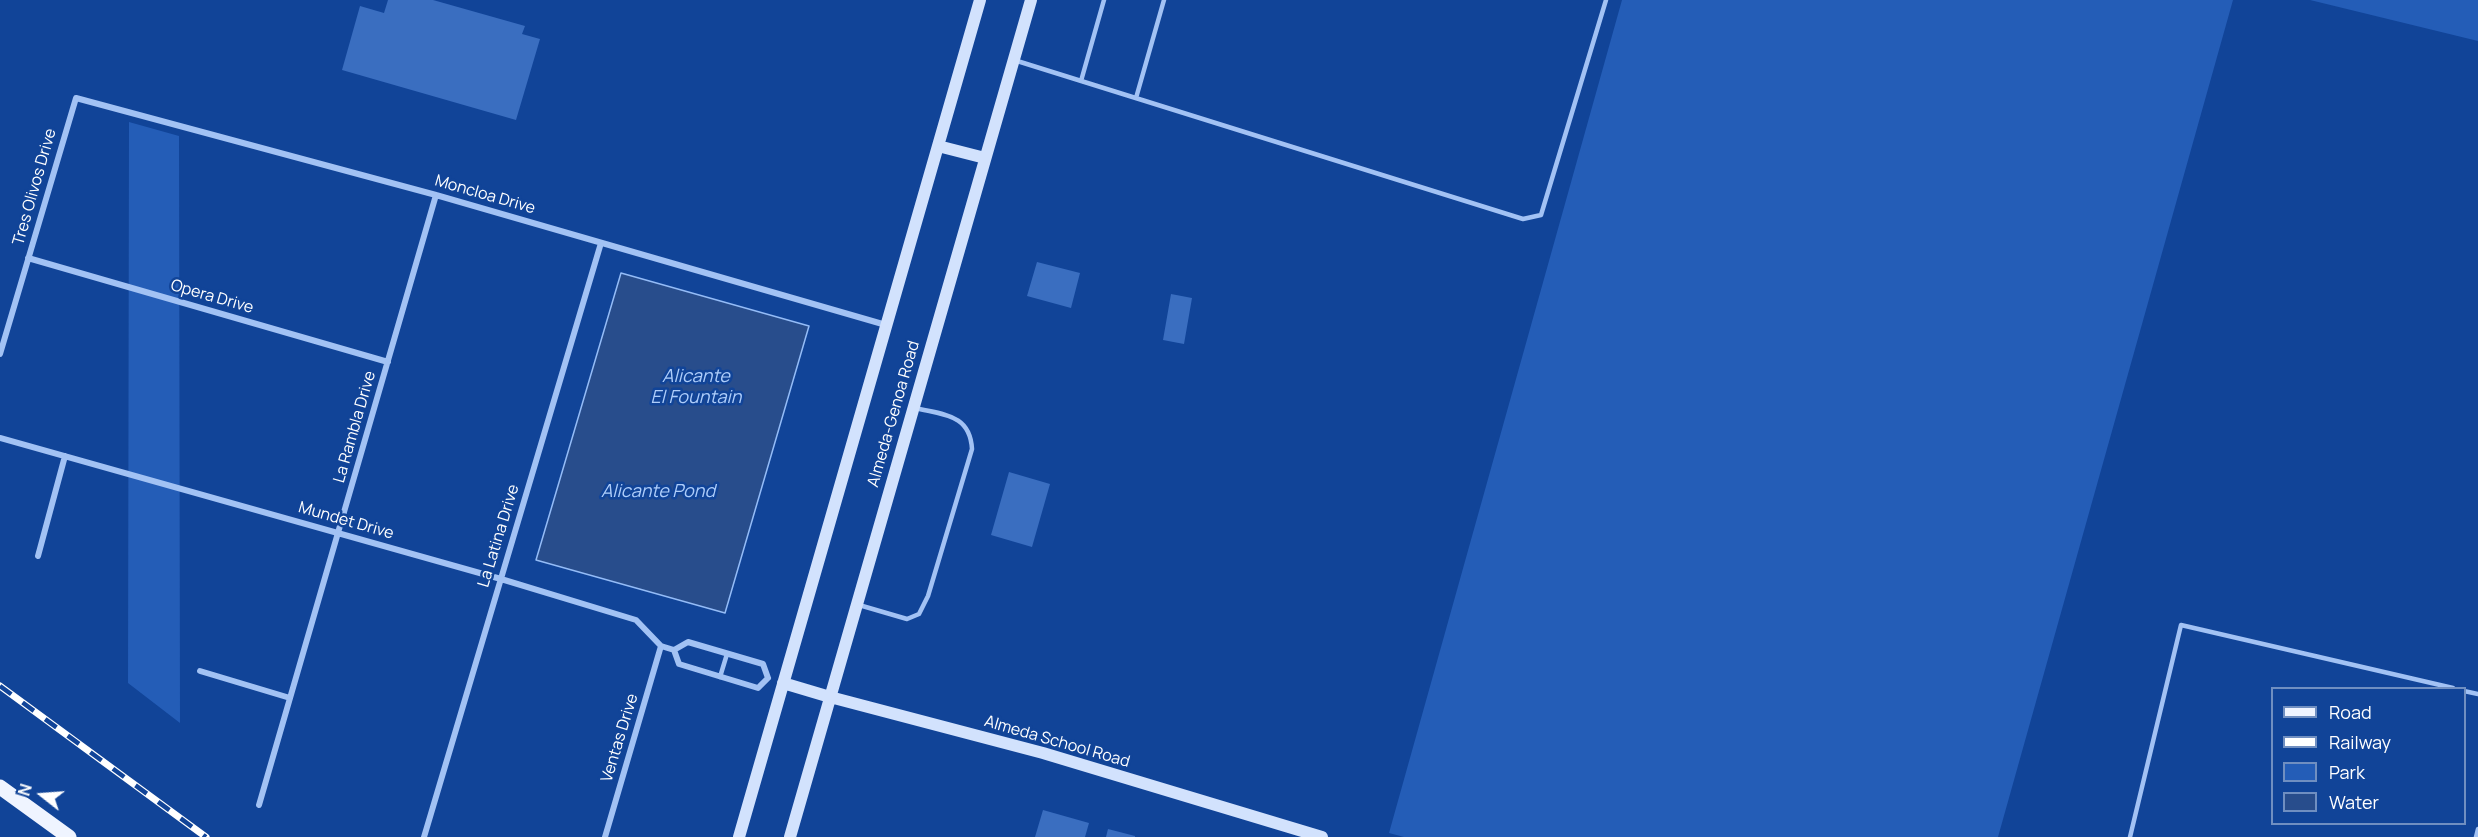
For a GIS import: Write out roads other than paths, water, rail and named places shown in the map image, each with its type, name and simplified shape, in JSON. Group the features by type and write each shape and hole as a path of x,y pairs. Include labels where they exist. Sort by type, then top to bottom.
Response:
{"main road":[{"name":"Almeda-Genoa Road","path":"739,837 980,0"},
{"name":"Almeda-Genoa Road","path":"790,837 1031,0"},
{"path":"938,146 985,158"},
{"name":"Almeda School Road","path":"783,682 830,698 1043,753 1322,837"},
{"path":"0,787 69,837"}],"street":[{"name":"Moncloa Drive","path":"75,98 436,195 886,326"},
{"name":"Tres Olivos Drive","path":"0,354 75,98"},
{"name":"La Rambla Drive","path":"259,806 436,195"},
{"name":"La Latina Drive","path":"424,837 601,243"},
{"name":"Opera Drive","path":"28,258 388,362"},
{"name":"Mundet Drive","path":"0,438 501,579 636,620 661,646 674,650 688,642 763,664 768,678"},
{"path":"38,556 65,456"},
{"name":"Ventas Drive","path":"604,837 661,646"},
{"name":"Mundet Drive","path":"674,650 679,664 720,677 758,688 768,678"},
{"path":"200,671 290,698"},
{"name":"Mundet Drive","path":"768,678 783,682"}],"lane":[{"path":"1081,81 1104,0"},
{"path":"1136,98 1164,0"},
{"path":"1014,60 1523,219 1541,215 1606,0"},
{"path":"857,604 907,619 919,614 928,596 972,449 971,435 966,426 956,418 914,407"},
{"path":"2130,837 2181,625 2449,687"},
{"path":"720,677 727,654"},
{"path":"2476,837 2478,829"}],"water":[{"name":"Alicante Pond","path":"621,273 809,326 725,613 536,560"}],"railway":[{"path":"0,686 206,837"}],"water label":[{"name":"Alicante El Fountain","path":"696,388"}]}
